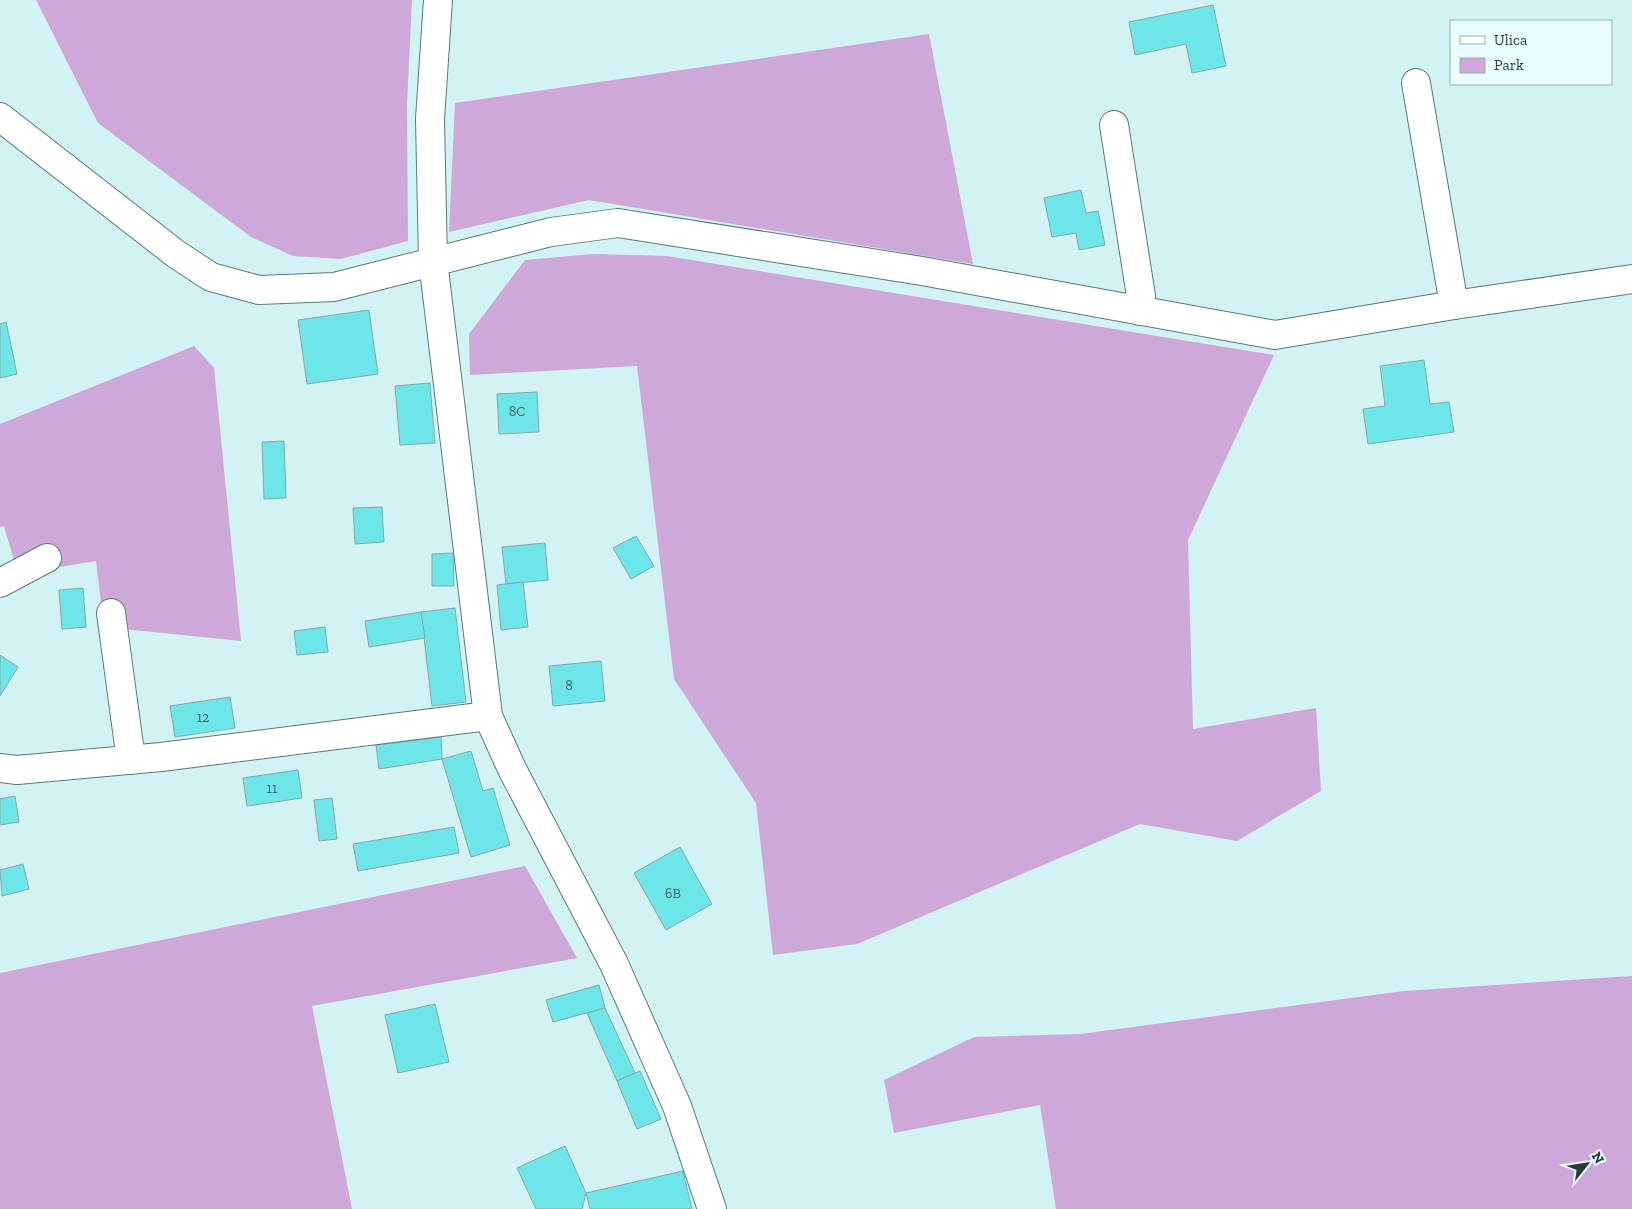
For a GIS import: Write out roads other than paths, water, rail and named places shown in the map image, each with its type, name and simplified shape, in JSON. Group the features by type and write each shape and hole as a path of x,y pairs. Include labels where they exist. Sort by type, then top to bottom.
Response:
{"street":[{"path":"438,0 430,119 433,261 488,716 512,769 614,964 678,1106 712,1209"},
{"path":"1416,83 1454,305"},
{"path":"0,117 176,254 211,277 259,290 334,287 550,232 618,223 922,271 1275,335 1454,305 1632,279"},
{"path":"1114,125 1140,296 1140,311"},
{"path":"0,583 47,558"},
{"path":"111,613 131,760"},
{"path":"0,768 18,770 131,760 488,716"}]}
